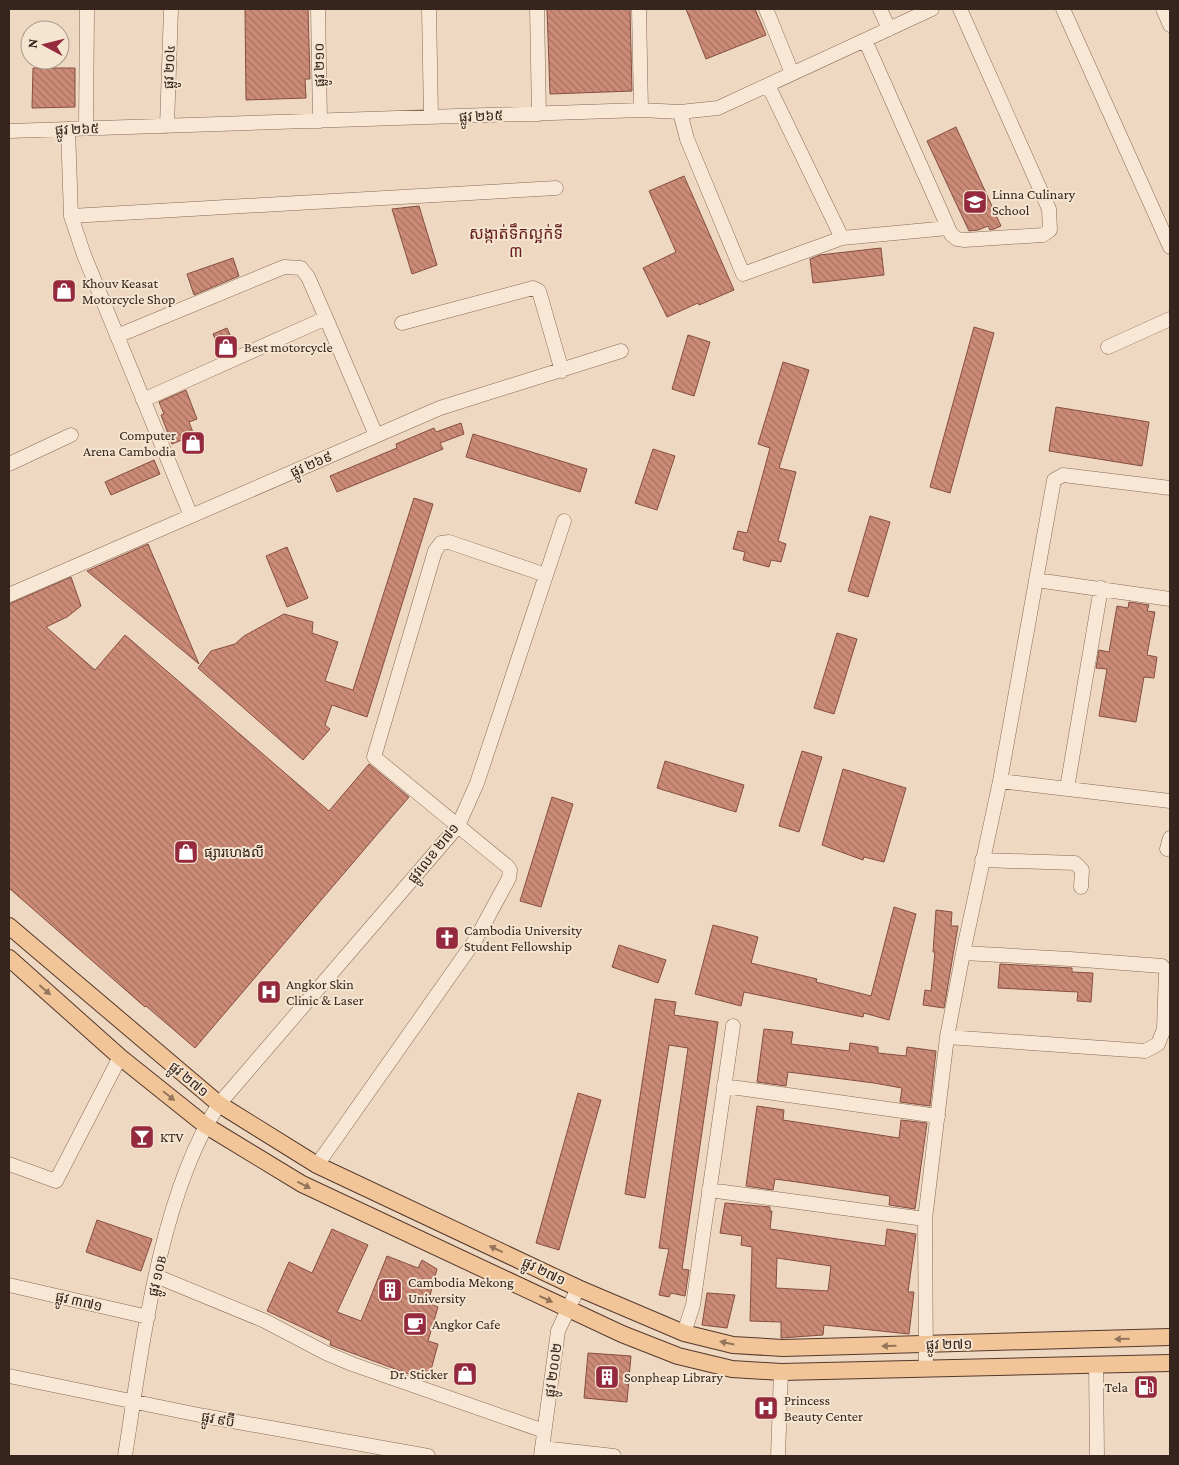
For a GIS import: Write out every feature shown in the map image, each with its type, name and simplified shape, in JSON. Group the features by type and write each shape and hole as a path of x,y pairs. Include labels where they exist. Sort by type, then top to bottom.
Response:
{"main road":[{"name":"ផ្លូវ ២៧១","path":"9,926 219,1104 317,1165 578,1288 684,1333 733,1345 783,1348 1170,1338"},
{"name":"ផ្លូវ ២៧១","path":"9,958 120,1057 205,1125 302,1184 568,1309 678,1356 732,1369 781,1372 1170,1363"}],"street":[{"path":"86,128 87,9"},
{"name":"ផ្លូវ ២០៤","path":"167,126 171,9"},
{"name":"ផ្លូវ ២១០","path":"318,9 320,121"},
{"path":"429,9 431,117"},
{"path":"537,9 538,114"},
{"path":"639,9 641,110"},
{"path":"766,9 792,73"},
{"path":"880,9 889,28"},
{"name":"ផ្លូវ ២៦៥","path":"9,131 641,110 680,112 718,108 932,9"},
{"path":"866,40 948,228 957,239 1043,235 1050,230 1049,209 960,9"},
{"path":"1063,9 1170,247"},
{"path":"1163,9 1170,25"},
{"path":"768,85 842,238"},
{"path":"680,112 687,139 743,274 842,238 875,233 948,228"},
{"path":"68,129 71,216 84,255 191,516"},
{"path":"71,216 556,188"},
{"path":"117,336 284,268 296,266 301,268 308,277 376,435"},
{"path":"402,323 533,288 539,292 562,371"},
{"path":"143,400 326,318"},
{"path":"1108,347 1170,319"},
{"name":"ផ្លូវ ២៦៩","path":"9,594 440,408 621,351"},
{"path":"9,464 72,435"},
{"path":"926,1369 924,1219 948,1037 962,953 1000,781 1054,480 1063,475 1170,488"},
{"name":"ផ្លូវលេខ ២៧១","path":"219,1104 458,826 477,783 564,521"},
{"path":"317,1165 476,939 509,878 510,870 507,866 374,757 435,551 441,543 449,542 546,574"},
{"path":"1036,580 1170,599"},
{"path":"1067,788 1101,588"},
{"path":"1000,781 1170,801"},
{"path":"982,860 1075,864 1082,870 1081,887"},
{"path":"948,1037 1145,1051 1158,1044 1167,1030 1166,971 1162,966 962,953"},
{"path":"684,1333 693,1305 733,1026"},
{"path":"9,1164 56,1181 120,1057"},
{"path":"724,1086 938,1116"},
{"name":"ផ្លូវ ១០B","path":"126,1456 156,1276 173,1212 195,1144 219,1104"},
{"path":"709,1190 924,1219"},
{"path":"156,1276 265,1321 326,1353 352,1364 544,1431"},
{"name":"ផ្លូវ ៣៧១","path":"9,1285 148,1317"},
{"name":"ផ្លូវ ២០០២","path":"541,1452 558,1331 578,1288"},
{"path":"1096,1365 1097,1456"},
{"path":"778,1456 781,1372"},
{"name":"ផ្លូវ ៩ប៊ី","path":"9,1376 204,1416 392,1448 428,1456"},
{"path":"541,1452 614,1456"}],"building":[{"path":"245,9 308,9 310,79 305,79 306,98 246,100"},
{"path":"547,9 630,9 632,91 550,94"},
{"path":"686,9 755,9 766,35 706,59"},
{"path":"70,68 75,68 75,107 32,108 33,70 70,70"},
{"path":"956,127 1001,226 994,229 990,230 988,226 969,231 927,141"},
{"path":"684,176 734,290 667,317 643,268 676,252 649,191"},
{"path":"419,206 437,265 412,274 392,209"},
{"path":"881,248 884,275 813,283 810,259 820,255"},
{"path":"233,258 239,276 194,295 187,274"},
{"path":"974,327 994,333 950,493 930,487"},
{"path":"227,328 236,349 222,355 213,334"},
{"path":"688,335 710,342 694,396 672,389"},
{"path":"783,362 809,370 779,468 796,472 778,541 786,544 781,562 771,560 769,567 743,560 745,552 733,549 738,531 747,533 770,448 758,444"},
{"path":"186,390 197,419 189,422 194,435 172,444 161,415 164,414 159,402"},
{"path":"1056,407 1149,422 1142,466 1049,451"},
{"path":"461,423 464,434 440,443 443,449 337,492 330,476 397,448 396,444 434,428 436,432"},
{"path":"473,434 587,469 580,492 466,457"},
{"path":"653,449 675,456 657,510 635,503"},
{"path":"154,460 160,474 111,495 105,482"},
{"path":"414,498 433,504 367,717 332,705 325,725 330,729 303,760 198,668 211,651 235,644 244,636 284,614 313,622 312,633 338,642 325,681 353,690"},
{"path":"870,516 890,522 868,597 848,591"},
{"path":"148,544 199,664 87,571"},
{"path":"287,547 308,598 287,607 266,556"},
{"name":"ផ្សារហេងលី","path":"71,577 81,606 67,617 46,627 95,670 125,635 329,811 369,764 409,797 195,1048 145,1007 9,888 9,604"},
{"path":"1129,602 1149,605 1147,611 1155,612 1147,655 1157,657 1154,678 1144,677 1136,722 1099,716 1107,669 1096,668 1099,650 1109,652 1117,606 1128,608"},
{"path":"837,633 857,639 834,714 814,708"},
{"path":"802,751 822,757 799,832 779,826"},
{"path":"665,761 744,785 736,812 657,788"},
{"path":"843,769 906,788 884,862 864,857 863,860 822,845"},
{"path":"552,797 573,804 541,907 520,901"},
{"path":"894,907 916,914 889,1020 864,1013 863,1017 744,992 741,1006 695,994 713,925 758,937 751,963 817,979 816,982 871,996"},
{"path":"936,910 952,912 951,926 958,926 944,1008 923,1005 925,990 931,991 935,952 933,952"},
{"path":"619,945 666,960 658,983 612,967"},
{"path":"1000,964 1072,968 1072,972 1093,973 1091,1002 1077,1001 1078,992 998,988"},
{"path":"655,999 676,1002 674,1015 718,1022 682,1269 689,1270 685,1296 671,1293 669,1297 659,1295 669,1249 659,1248 688,1048 669,1045 645,1198 625,1194"},
{"path":"764,1029 793,1032 791,1044 849,1051 850,1043 878,1047 878,1053 906,1056 907,1047 936,1051 930,1106 900,1102 902,1088 874,1083 788,1072 786,1086 757,1082"},
{"path":"578,1093 601,1100 559,1250 536,1243"},
{"path":"757,1106 784,1110 783,1120 899,1138 901,1120 927,1123 915,1209 889,1205 890,1196 775,1179 773,1190 746,1186"},
{"path":"725,1203 770,1207 770,1211 772,1211 770,1229 885,1246 887,1229 916,1234 908,1292 914,1292 909,1334 824,1325 823,1335 781,1338 781,1322 750,1321 752,1247 741,1245 742,1236 720,1233","holes":["777,1258 831,1266 828,1291 776,1288"]},
{"path":"97,1220 152,1239 141,1271 86,1252"},
{"path":"332,1229 368,1245 337,1312 361,1321 387,1256 418,1268 422,1260 437,1269 428,1303 438,1307 428,1341 438,1344 428,1381 330,1345 331,1341 267,1311 289,1262 312,1273"},
{"path":"707,1293 735,1295 727,1328 702,1325"},
{"name":"Sonpheap Library","path":"588,1353 631,1356 627,1402 584,1398"}],"place":[{"name":"Linna Culinary School","path":"975,202"},
{"name":"Khouv Keasat Motorcycle Shop","path":"64,291"},
{"name":"Best motorcycle","path":"226,347"},
{"name":"Computer Arena Cambodia","path":"193,443"},
{"name":"ផ្សារហេងលី","path":"186,852"},
{"name":"Cambodia University Student Fellowship","path":"447,938"},
{"name":"Angkor Skin Clinic & Laser","path":"269,992"},
{"name":"KTV","path":"142,1137"},
{"name":"Cambodia Mekong University","path":"390,1290"},
{"name":"Angkor Cafe","path":"415,1324"},
{"name":"Dr. Sticker","path":"465,1374"},
{"name":"Sonpheap Library","path":"607,1377"},
{"name":"Tela","path":"1146,1387"},
{"name":"Princess Beauty Center","path":"766,1408"}],"district":[{"name":"សង្កាត់ទឹកល្អក់ទី ៣","path":"516,242"}]}
